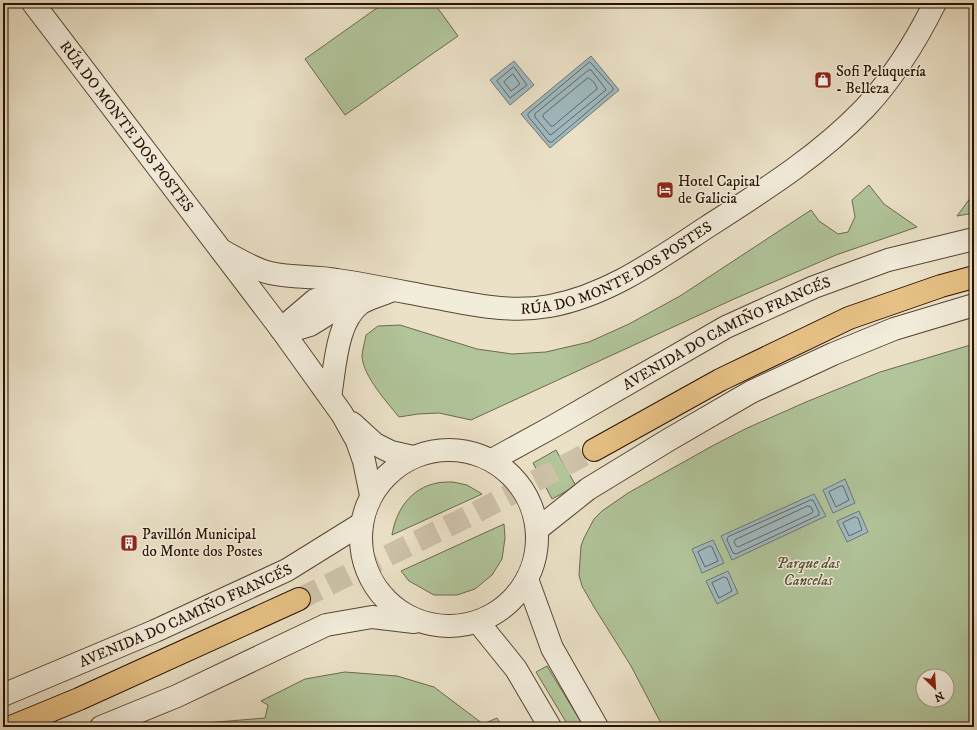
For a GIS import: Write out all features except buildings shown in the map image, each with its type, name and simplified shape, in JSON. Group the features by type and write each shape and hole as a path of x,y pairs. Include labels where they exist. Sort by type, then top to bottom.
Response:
{"main road":[{"path":"594,450 720,380 849,318 941,286 974,277"},
{"path":"11,727 79,699 299,599"}],"street":[{"name":"RÚA DO MONTE DOS POSTES","path":"33,3 281,329 336,405 357,441 364,461 371,495"},
{"name":"RÚA DO MONTE DOS POSTES","path":"220,250 270,273 335,279 494,308 526,309 552,305 586,295 617,283 647,265 774,183 835,137 890,79 919,33 935,3"},
{"name":"AVENIDA DO CAMIÑO FRANCÉS","path":"492,460 733,324 814,287 880,263 974,239"},
{"name":"RÚA DO MONTE DOS POSTES","path":"281,329 315,300 322,297 343,290 393,290"},
{"path":"336,405 340,335 347,318 361,303 393,290"},
{"path":"539,528 588,489 751,392 833,354 894,329 974,305"},
{"name":"RÚA DO MONTE DOS POSTES","path":"336,405 375,444 391,452 413,457"},
{"path":"101,727 177,696 326,625 372,617 429,624 454,626 478,622 498,612 514,597 527,579 534,562 538,546 539,528 527,496 512,476 492,460 466,451 439,450 413,457 389,472 371,495 361,524 361,551 369,576 384,598 405,615 429,624"},
{"name":"AVENIDA DO CAMIÑO FRANCÉS","path":"3,695 155,631 287,570 361,524"},
{"path":"527,579 552,648 597,727"},
{"path":"478,622 516,669 550,727"}],"green space":[{"path":"384,3 434,3 458,36 345,115 305,59"},
{"path":"869,185 884,204 917,227 836,255 734,299 471,420 439,413 399,417 371,381 364,365 362,354 366,335 378,326 400,325 477,349 512,354 546,352 589,342 629,324 680,296 811,210 819,221 838,234 848,232 855,217 852,200"},
{"path":"974,193 974,213 957,216"},
{"name":"Parque das Cancelas","path":"974,344 974,727 663,727 631,666 582,586 579,575 581,546 594,519 602,511 628,493 714,445 745,429 880,372"},
{"path":"556,450 576,486 552,499 533,463"},
{"path":"453,482 467,485 482,494 392,535 401,509 412,495 428,486 439,483"},
{"path":"504,524 505,538 502,559 492,575 475,589 457,595 434,595 409,581 401,571"},
{"path":"547,666 584,727 569,727 536,672"},
{"path":"345,672 397,676 434,687 483,724 497,718 503,727 185,727 193,724 265,718 268,705 261,701 305,679"}],"water":[{"path":"591,56 619,90 550,148 521,114"},
{"path":"514,61 534,85 510,105 490,80"},
{"path":"845,479 855,503 833,513 823,490"},
{"path":"814,494 826,516 732,560 721,536"},
{"path":"859,511 868,532 847,542 837,521"},
{"path":"713,540 724,563 702,573 692,549"},
{"path":"728,571 738,593 717,604 706,581"}],"tunnel":[{"path":"299,599 469,516 594,450"}],"place":[{"name":"Sofi Peluquería - Belleza","path":"823,80"},
{"name":"Hotel Capital de Galicia","path":"665,190"},
{"name":"Pavillón Municipal do Monte dos Postes","path":"129,543"}]}
